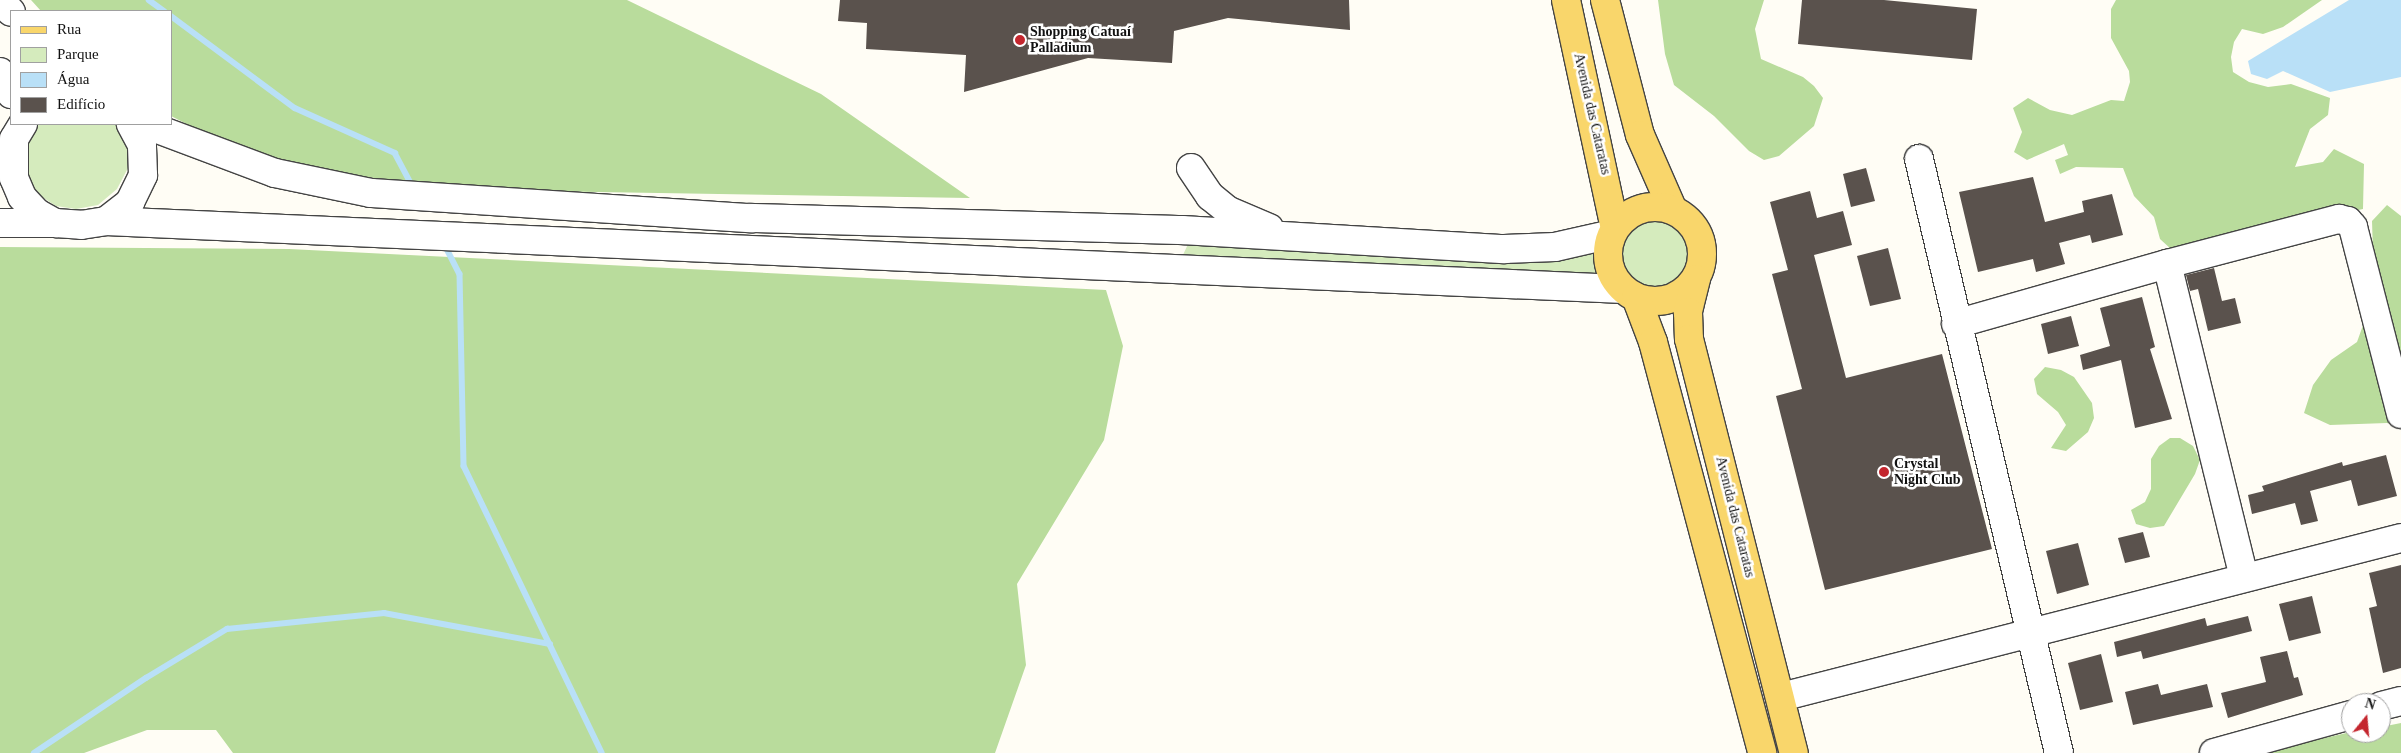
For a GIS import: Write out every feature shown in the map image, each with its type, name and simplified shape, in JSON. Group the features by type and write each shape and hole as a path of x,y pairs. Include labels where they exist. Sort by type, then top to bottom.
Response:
{"main road":[{"name":"Avenida das Cataratas","path":"1566,0 1614,231"},
{"path":"1605,0 1640,135 1673,210"},
{"path":"1630,293 1667,300 1678,296 1696,279 1703,257 1698,234 1692,224 1673,210 1649,207 1638,210 1614,231 1608,245 1610,268 1630,293 1653,342 1762,753"},
{"name":"Avenida das Cataratas","path":"1696,279 1688,312 1689,339 1794,753"}],"street":[{"path":"0,0 10,11"},
{"path":"0,72 10,92"},
{"path":"22,125 14,139 6,160 22,197 37,213 55,223"},
{"path":"106,220 130,202 143,175 142,145 132,125"},
{"path":"147,125 275,173 370,192 751,218 1182,230 1504,249 1555,247 1614,231"},
{"path":"1920,159 1956,324 2032,633 2059,753"},
{"path":"1191,168 1210,196 1227,210 1289,236"},
{"path":"1956,324 2167,264 2339,219 2348,221 2353,227 2401,414"},
{"path":"0,223 81,225 106,220 1059,262 1630,293"},
{"path":"1059,262 1164,260 1173,252 1182,230"},
{"path":"2167,264 2244,577"},
{"path":"1781,697 2401,538"},
{"path":"2214,753 2341,718"}],"green space":[{"path":"31,0 627,0 821,94 970,198 474,190 267,165 172,117 172,10 40,10"},
{"path":"1658,0 1764,0 1755,29 1761,59 1803,77 1814,86 1823,98 1814,126 1779,156 1764,160 1749,151 1714,116 1674,85 1665,54"},
{"path":"2116,0 2322,0 2283,27 2263,34 2242,29 2234,42 2231,57 2233,72 2249,82 2268,87 2291,84 2330,98 2328,115 2310,129 2295,167 2323,162 2334,149 2364,164 2363,209 2172,250 2160,239 2154,217 2134,196 2123,168 2076,167 2060,174 2055,160 2068,155 2064,144 2027,160 2014,152 2022,132 2013,108 2028,98 2050,110 2072,115 2111,100 2124,101 2130,82 2129,71 2111,38 2111,9"},
{"path":"32,125 118,125 127,143 129,155 128,168 117,189 98,205 76,209 56,206 32,188 21,154"},
{"path":"2387,205 2401,216 2401,426 2387,423 2330,425 2304,413 2313,385 2331,360 2357,342 2367,314 2373,253 2372,221"},
{"path":"1655,221 1668,223 1678,231 1686,241 1688,254 1686,267 1678,277 1668,285 1655,287 1642,285 1632,277 1624,267 1622,254 1624,241 1632,231 1642,223"},
{"path":"1189,242 1594,243 1598,264 1607,280 1182,257"},
{"path":"0,247 289,249 1106,290 1123,346 1104,440 1017,584 1026,665 995,753 233,753 216,730 147,730 84,753 0,753"},
{"path":"2045,367 2061,370 2074,377 2092,403 2094,418 2088,432 2066,451 2051,448 2066,425 2058,412 2037,394 2034,379"},
{"path":"2170,438 2180,438 2193,446 2200,460 2195,474 2164,526 2150,528 2136,524 2131,510 2145,502 2151,489 2151,459 2159,446"},
{"path":"2401,723 2401,753 2258,753 2341,734 2341,743 2391,743 2391,725"}],"water":[{"path":"2349,0 2401,0 2401,77 2330,92 2283,71 2267,79 2251,74 2248,61"}],"building":[{"name":"Shopping Catuaí Palladium","path":"840,0 1349,0 1350,30 1228,18 1174,31 1172,63 1088,58 964,92 966,55 866,49 867,23 838,21"},
{"path":"1802,0 1884,0 1977,9 1972,60 1798,44"},
{"path":"1866,168 1875,201 1851,207 1843,174"},
{"path":"2033,177 2045,222 2084,212 2082,201 2112,194 2123,235 2092,243 2090,235 2059,243 2065,264 2036,272 2033,259 1978,272 1959,192"},
{"name":"Crystal Night Club","path":"1810,191 1817,218 1843,211 1852,245 1814,255 1846,378 1942,354 1992,549 1825,590 1776,396 1802,389 1772,274 1788,270 1770,202"},
{"path":"1888,248 1901,299 1870,306 1857,256"},
{"path":"2214,268 2222,301 2235,298 2241,323 2208,331 2198,289 2190,291 2186,275"},
{"path":"2142,297 2155,347 2150,349 2172,419 2135,428 2121,360 2083,370 2080,355 2110,346 2100,308"},
{"path":"2071,316 2079,346 2048,354 2041,324"},
{"path":"2386,455 2397,496 2358,506 2351,480 2310,491 2318,521 2301,525 2295,503 2252,514 2248,495 2264,491 2262,486 2342,462 2343,466"},
{"path":"2143,532 2150,557 2125,563 2118,538"},
{"path":"2078,543 2089,585 2057,594 2046,551"},
{"path":"2401,565 2401,668 2383,673 2369,608 2377,606 2369,573"},
{"path":"2312,596 2321,633 2289,641 2279,604"},
{"path":"2248,616 2252,631 2143,659 2141,651 2117,657 2114,642 2205,618 2207,626"},
{"path":"2287,651 2294,678 2298,677 2303,695 2228,718 2221,693 2266,682 2260,657"},
{"path":"2101,654 2113,702 2080,710 2068,663"},
{"path":"2158,684 2161,695 2207,684 2213,707 2133,725 2125,692"}],"waterway":[{"path":"149,0 163,10"},
{"path":"172,17 295,108 395,153 413,187"},
{"path":"446,247 460,274 464,466 602,753"},
{"path":"34,753 146,678 227,629 384,613 550,644"}],"place":[{"name":"Shopping Catuaí Palladium","path":"1020,40"},
{"name":"Crystal Night Club","path":"1884,472"}]}
